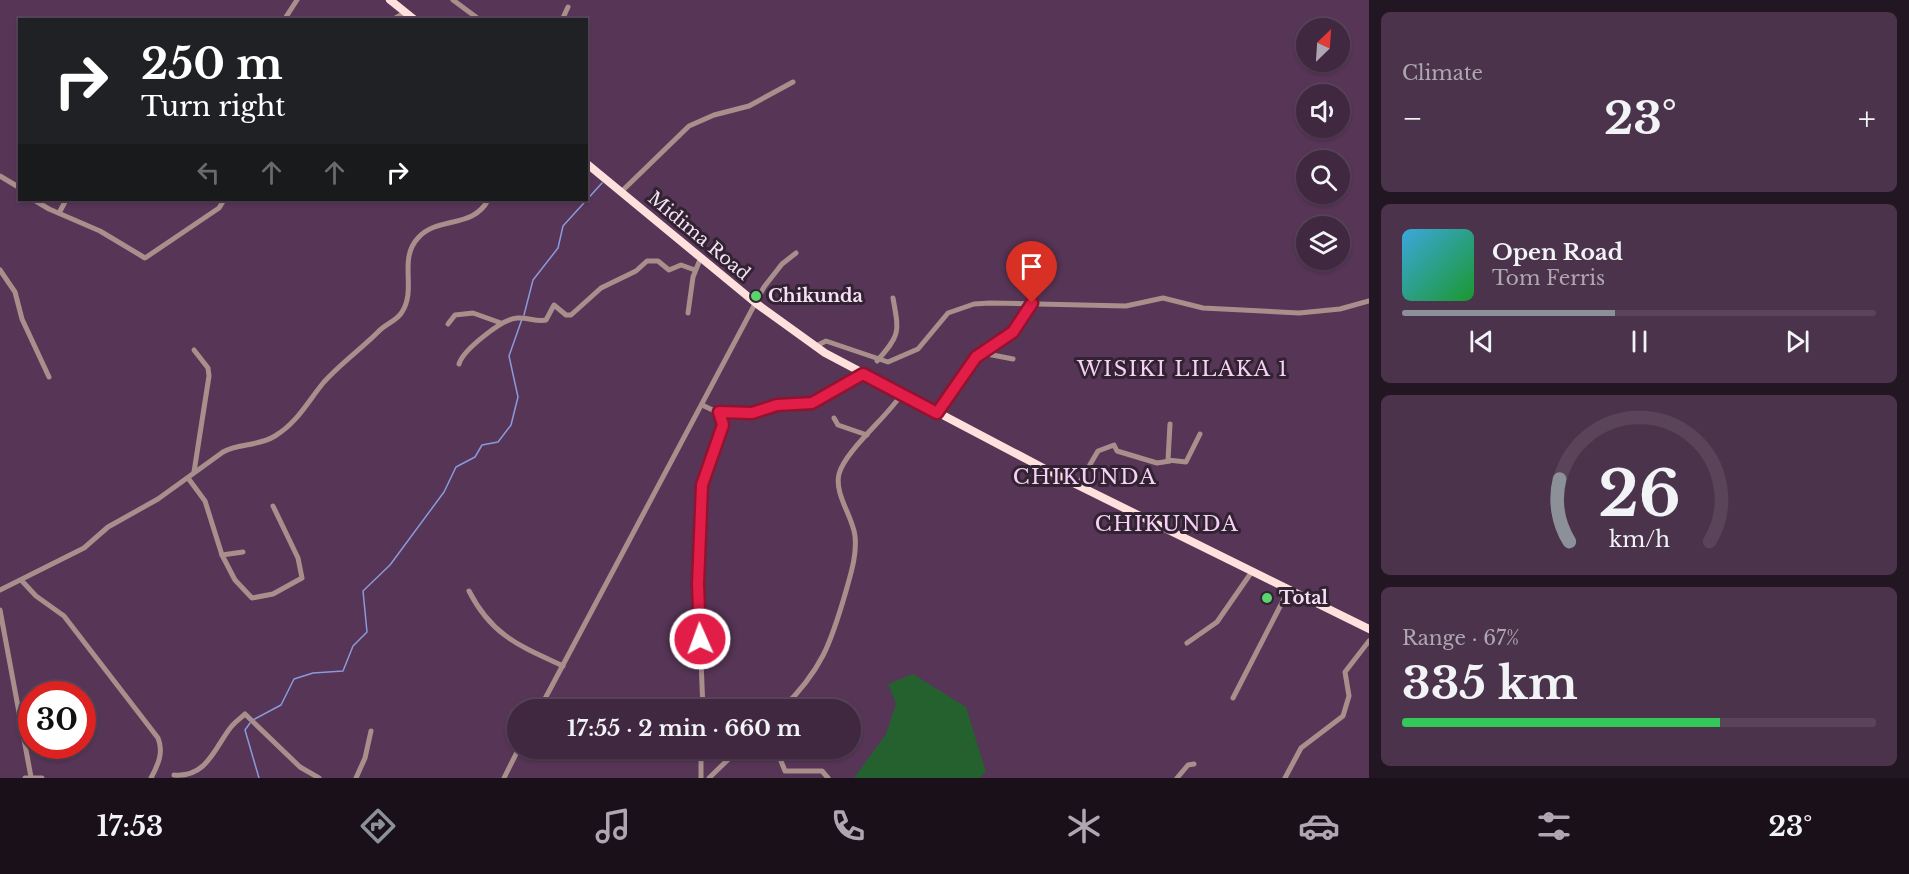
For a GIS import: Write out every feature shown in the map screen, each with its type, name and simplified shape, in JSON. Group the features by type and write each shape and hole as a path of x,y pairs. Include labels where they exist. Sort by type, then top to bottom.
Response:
{"main road":[{"path":"390,0 413,18"},
{"name":"Midima Road","path":"588,165 814,347 902,395 1251,573 1369,629"}],"street":[{"path":"285,18 297,0"},
{"path":"453,0 477,18"},
{"path":"563,18 568,8"},
{"path":"396,18 406,12"},
{"path":"621,192 689,126 714,115 755,104 794,82"},
{"path":"0,176 18,187"},
{"path":"36,201 100,231 145,258 219,208 223,201"},
{"path":"59,213 65,201"},
{"path":"0,590 84,548 114,523 150,504 229,449 251,446 269,439 294,421 325,381 382,328 401,314 408,300 408,258 420,235 435,227 472,216 480,211 487,201"},
{"path":"545,699 769,280 796,253"},
{"path":"688,313 695,270 702,256"},
{"path":"459,364 464,352 494,332 501,323 515,318 546,320 554,305 566,315 571,315 601,288 636,271 647,261 658,261 669,270 681,265 695,270"},
{"path":"0,270 15,292 25,324 49,377"},
{"path":"877,361 896,339 893,298"},
{"path":"814,347 822,342 832,342 877,361 896,360 918,349 948,313 958,308 990,303 1126,306 1163,298 1203,308 1299,314 1340,309 1369,301"},
{"path":"937,413 981,352 1005,340 1032,303"},
{"path":"448,324 455,315 473,313 501,323"},
{"path":"194,350 208,369 209,376 194,472"},
{"path":"981,352 1013,359"},
{"path":"702,405 719,412 752,413 777,405 812,403 863,374"},
{"path":"791,699 812,676 825,656 835,630 852,569 855,548 853,524 841,491 839,474 867,435 884,420 902,395"},
{"path":"703,699 698,584 702,485 723,425 719,412"},
{"path":"834,417 838,424 867,435"},
{"path":"1170,424 1168,460 1170,460"},
{"path":"1078,485 1098,451 1114,445 1117,451 1157,463 1170,460 1186,462 1200,434"},
{"path":"188,477 205,501 222,555 235,580 252,598 273,594 302,578 298,558 273,506"},
{"path":"222,555 243,552"},
{"path":"1187,643 1217,622 1251,573"},
{"path":"22,580 29,590 64,616 158,738 161,750 159,761 151,778"},
{"path":"469,591 481,615 515,643 563,666"},
{"path":"1233,698 1288,591"},
{"path":"0,610 28,777 42,778"},
{"path":"1285,778 1301,748 1343,716 1349,696 1345,672 1369,641"},
{"path":"174,775 192,775 213,760 231,727 245,714 300,767 319,778"},
{"path":"356,778 365,758 371,731"},
{"path":"504,778 514,759"},
{"path":"701,759 701,778"},
{"path":"709,778 729,759"},
{"path":"781,759 787,772 822,771 828,778"},
{"path":"1177,778 1188,765 1194,764"}],"green space":[{"path":"913,674 966,707 986,772 979,778 854,778 886,734 896,704 888,684"}],"waterway":[{"path":"588,198 602,183"},
{"path":"524,315 533,280 558,248 563,226 586,201"},
{"path":"253,720 281,705 294,679 313,673 343,671 353,646 367,632 363,591 390,565 444,492 456,467 475,457 482,445 498,442 511,425 518,397 509,356 522,319"},
{"path":"250,723 245,730 259,778"}],"place":[{"name":"Chikunda","path":"756,296"},
{"name":"Total","path":"1267,598"}],"district":[{"name":"WISIKI LILAKA 1","path":"1183,369"},
{"name":"CHIKUNDA","path":"1085,477"},
{"name":"CHIKUNDA","path":"1167,524"}],"route":[{"path":"700,639 698,584 702,485 723,425 719,412 752,413 777,405 812,403 863,374 937,413 976,357 1005,340 1019,324 1032,303"}]}
